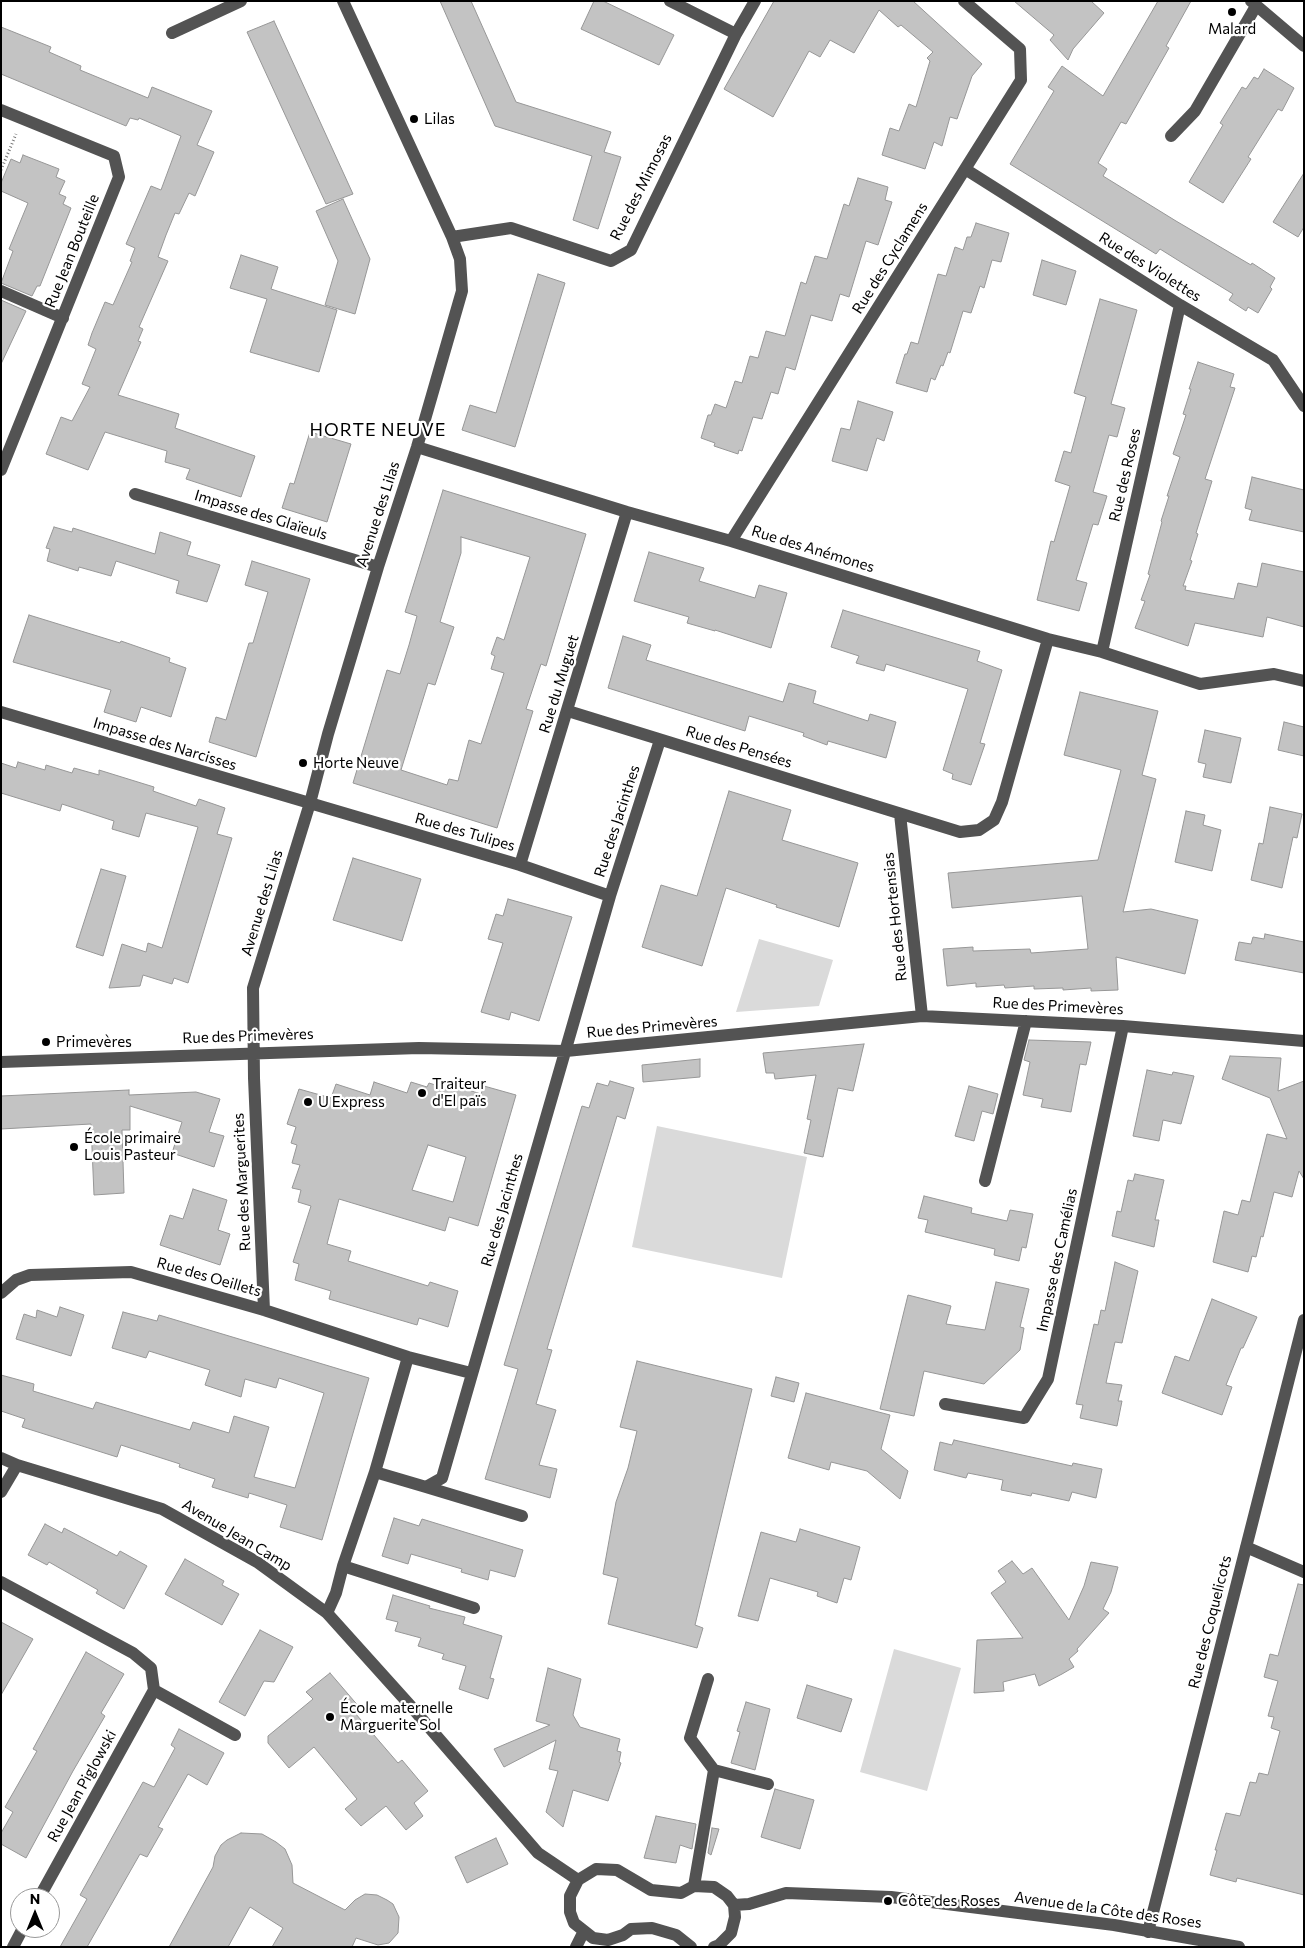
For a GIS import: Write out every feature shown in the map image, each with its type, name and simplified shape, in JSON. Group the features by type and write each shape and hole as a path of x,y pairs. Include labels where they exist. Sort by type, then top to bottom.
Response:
{"street":[{"path":"172,32 240,1"},
{"name":"Avenue des Lilas","path":"254,1052 253,988 310,803 328,734 378,567 417,447 462,291 460,259 452,238 343,1"},
{"path":"670,1 736,34"},
{"name":"Rue des Mimosas","path":"452,238 510,228 611,260 631,250 736,34 754,1"},
{"name":"Rue des Cyclamens","path":"731,541 1021,80 1020,49 964,1"},
{"path":"1171,136 1195,111 1254,4 1304,46"},
{"name":"Rue Jean Bouteille","path":"1,110 114,156 119,177 1,470"},
{"name":"Rue des Violettes","path":"965,169 1180,305 1273,360 1304,406"},
{"path":"1,291 63,318"},
{"name":"Rue des Roses","path":"1102,652 1180,305"},
{"name":"Rue des Anémones","path":"417,447 1048,638 1102,652 1200,684 1274,674 1304,681"},
{"name":"Impasse des Glaïeuls","path":"135,494 378,567"},
{"name":"Rue du Muguet","path":"520,864 627,512"},
{"path":"900,814 960,832 979,830 994,820 1002,802 1048,638"},
{"name":"Rue des Pensées","path":"568,710 900,814"},
{"name":"Impasse des Narcisses","path":"6,713 310,803"},
{"name":"Rue des Jacinthes","path":"426,1487 442,1478 610,896 660,740"},
{"name":"Rue des Tulipes","path":"310,803 520,864 610,896"},
{"name":"Rue des Hortensias","path":"900,814 922,1016"},
{"name":"Rue des Primevères","path":"1,1062 254,1052 418,1048 566,1051 922,1016 1123,1026 1304,1041"},
{"path":"984,1181 1026,1021"},
{"name":"Impasse des Camélias","path":"945,1404 1024,1418 1048,1379 1123,1026"},
{"name":"Rue des Marguerites","path":"254,1052 264,1310"},
{"name":"Rue des Oeillets","path":"1,1293 16,1280 30,1275 131,1272 264,1310 408,1357 472,1373"},
{"name":"Rue des Coquelicots","path":"1148,1932 1304,1320"},
{"path":"327,1613 336,1593 342,1566 374,1472 408,1357"},
{"name":"Avenue Jean Camp","path":"1,1458 17,1465 162,1509 257,1562 327,1613 408,1702 538,1853 578,1880"},
{"path":"1,1492 17,1465"},
{"path":"374,1472 522,1516"},
{"path":"1246,1546 1304,1572"},
{"path":"342,1566 474,1608"},
{"path":"1,1582 133,1653 151,1668 154,1690 235,1735"},
{"path":"708,1679 690,1738 714,1770 768,1784"},
{"name":"Rue Jean Piglowski","path":"45,1888 154,1690"},
{"path":"694,1886 714,1770"},
{"path":"691,1947 676,1935 652,1928 631,1928 623,1935 608,1940 593,1938 574,1923 570,1912 570,1896 578,1880 596,1869 617,1870 651,1890 681,1893 694,1886 714,1887 727,1896 734,1905 735,1917 731,1933 719,1945 714,1947"},
{"name":"Avenue de la Côte des Roses","path":"734,1905 749,1904 786,1893 891,1897 1114,1925 1239,1947"},
{"path":"576,1947 584,1931"}],"path":[{"path":"1,170 21,119"}],"shaded area":[{"path":"759,939 833,960 819,1006 736,1012"},
{"path":"657,1126 807,1157 782,1278 632,1247"},
{"path":"894,1649 961,1668 927,1791 860,1772"}],"building":[{"path":"440,1 471,1 516,102 611,132 604,152 621,157 598,229 573,220 592,156 495,126"},
{"path":"594,1 603,1 674,35 659,65 581,29"},
{"path":"774,1 913,1 982,64 972,76 957,119 950,117 942,146 934,142 925,169 882,155 890,128 899,131 909,104 916,107 930,61 927,58 933,52 901,25 898,27 879,10 854,53 830,40 820,57 809,51 773,117 724,89"},
{"path":"1014,1 1091,1 1104,13 1073,49 1068,60 1050,40 1054,35"},
{"path":"1158,1 1191,1 1166,46 1169,48 1126,124 1121,122 1098,163 1107,169 1103,176 1275,278 1270,287 1272,289 1258,313 1248,307 1246,311 1229,300 1233,294 1160,249 1156,254 1010,164 1054,91 1048,87 1062,66 1103,96"},
{"path":"274,21 353,194 326,204 247,32"},
{"path":"1,27 51,47 49,52 81,66 80,70 148,98 152,87 212,111 197,145 214,152 195,196 189,193 179,214 175,213 166,235 158,257 168,261 139,327 143,329 138,341 141,342 118,395 179,414 175,428 255,456 241,497 186,479 190,469 165,462 167,451 105,432 88,470 46,454 61,417 72,421 90,387 82,384 96,349 88,345 92,333 105,302 113,305 132,262 130,261 135,248 126,244 151,186 161,190 181,136 139,118 138,120 130,118 126,126 1,74"},
{"path":"1264,69 1294,88 1282,111 1278,109 1248,157 1251,159 1223,203 1189,182 1223,125 1220,123 1242,87 1246,89 1254,77 1258,79"},
{"path":"23,155 59,169 56,177 65,181 59,194 66,197 63,204 71,208 40,286 37,286 32,296 1,283 13,251 9,249 28,203 1,191 1,183 11,159 20,163"},
{"path":"1304,173 1304,227 1298,237 1273,222"},
{"path":"858,178 888,187 885,200 892,202 878,245 866,241 849,297 840,294 832,321 811,315 795,370 786,367 778,394 771,392 762,419 753,417 742,451 739,450 738,454 714,446 715,443 701,438 708,415 711,415 715,404 726,408 735,381 742,383 750,356 758,358 766,331 785,336 801,282 806,284 815,256 827,259 844,204 849,206"},
{"path":"343,199 370,259 355,314 325,305 338,261 316,211"},
{"path":"976,223 1009,233 1001,262 992,260 984,288 980,286 971,313 963,311 950,353 948,352 935,380 931,378 927,392 896,383 905,354 907,354 911,342 918,344 938,274 946,276 955,247 963,250 967,237 971,237"},
{"path":"241,255 278,267 271,289 337,310 319,372 250,352 267,299 230,288"},
{"path":"1042,260 1076,271 1066,305 1033,295"},
{"path":"538,274 565,283 515,447 462,430 470,405 496,413"},
{"path":"1100,299 1137,310 1111,404 1125,408 1117,437 1109,435 1093,492 1107,496 1098,525 1093,524 1076,580 1087,583 1079,611 1037,600 1051,541 1054,542 1070,486 1055,481 1064,451 1071,453 1086,397 1074,393"},
{"path":"1,300 26,311 1,364"},
{"path":"1198,362 1234,374 1230,387 1235,388 1205,479 1212,481 1196,533 1198,534 1190,560 1192,561 1183,586 1186,586 1185,590 1234,599 1238,583 1257,587 1262,563 1304,572 1304,627 1267,617 1263,637 1195,623 1188,646 1135,628 1145,601 1141,600 1150,575 1148,574 1169,496 1167,496 1180,457 1173,454 1186,415 1183,414"},
{"path":"858,401 893,412 884,441 877,438 867,471 832,461 841,428 850,430"},
{"path":"310,432 351,444 327,522 282,508 290,483 294,484"},
{"path":"1252,477 1304,490 1304,532 1249,520 1252,510 1245,508"},
{"path":"443,490 586,534 546,666 541,664 526,709 533,711 497,828 353,783 387,670 400,674 409,645 417,616 405,612","holes":["461,537 530,557 504,640 497,637 491,654 495,656 491,669 504,673 481,744 469,740 458,781 449,779 447,785 401,770 428,683 435,685 454,627 440,622 461,553"]},
{"path":"54,527 72,532 73,528 155,554 160,532 191,542 187,555 220,565 207,602 176,593 179,581 116,561 111,576 79,567 78,571 47,561 50,549 46,548"},
{"path":"649,552 704,568 699,581 755,598 759,585 787,593 771,648 687,623 689,617 634,601"},
{"path":"252,561 310,579 256,757 209,742 216,717 226,720 249,643 253,643 268,592 245,585"},
{"path":"843,610 980,651 977,661 1002,670 980,743 985,744 971,785 952,779 953,774 943,770 968,689 886,664 884,671 856,663 859,656 831,647"},
{"path":"29,615 120,643 121,641 170,658 169,662 186,668 171,717 141,707 136,722 104,712 111,690 13,662"},
{"path":"623,636 651,645 646,660 783,702 789,683 816,691 813,703 868,721 870,714 896,722 886,758 828,741 827,745 803,736 804,733 749,716 745,731 608,688"},
{"path":"1080,692 1158,711 1142,775 1156,779 1123,912 1151,909 1198,920 1185,974 1116,957 1118,990 1091,991 1091,988 1063,990 1063,988 1034,989 1034,986 1005,988 1004,985 976,987 976,983 947,986 943,949 973,947 973,951 1030,949 1031,953 1088,949 1082,896 952,908 948,873 1098,860 1121,770 1064,755"},
{"path":"1284,722 1304,727 1304,756 1278,750"},
{"path":"1205,730 1241,738 1231,783 1203,777 1206,764 1198,762"},
{"path":"18,762 45,770 46,765 72,773 74,768 99,775 99,770 154,787 153,791 196,806 199,799 225,808 217,834 232,838 188,983 174,978 172,984 143,975 140,986 109,988 122,944 146,952 148,943 162,948 198,827 146,813 139,837 112,829 114,821 62,804 60,811 1,793 1,763 16,768"},
{"path":"729,791 791,810 782,840 858,863 839,927 776,907 777,905 726,888 702,966 642,947 661,885 697,896"},
{"path":"1270,807 1302,814 1297,838 1293,837 1282,888 1251,880 1259,843 1263,844"},
{"path":"1186,811 1205,815 1203,825 1221,830 1212,871 1175,862"},
{"path":"353,858 421,879 402,941 333,920"},
{"path":"101,869 126,876 103,956 76,947"},
{"path":"508,899 572,917 539,1021 511,1012 509,1020 481,1012 503,943 488,939 496,914 503,916"},
{"path":"1265,934 1304,942 1304,973 1235,960 1239,942 1251,944 1253,937 1264,939"},
{"path":"1029,1040 1091,1042 1086,1065 1080,1064 1071,1112 1041,1107 1043,1099 1023,1095 1030,1062 1024,1060"},
{"path":"864,1044 853,1091 838,1088 823,1157 804,1153 811,1120 807,1119 816,1075 775,1079 774,1073 766,1073 763,1053"},
{"path":"1230,1056 1281,1058 1278,1091 1304,1081 1304,1179 1299,1171 1292,1197 1274,1192 1263,1237 1261,1236 1256,1257 1252,1256 1248,1272 1213,1262 1224,1211 1238,1215 1242,1200 1250,1202 1267,1134 1287,1139 1270,1098 1222,1079"},
{"path":"700,1059 700,1077 643,1082 642,1065"},
{"path":"1147,1070 1172,1075 1173,1072 1194,1076 1181,1124 1163,1120 1159,1141 1133,1136"},
{"path":"610,1081 634,1088 625,1119 617,1116 547,1349 552,1350 536,1404 556,1410 539,1465 557,1469 550,1498 485,1479 518,1369 504,1365 582,1106 589,1108 597,1083 608,1086"},
{"path":"374,1082 407,1093 411,1082 427,1087 429,1083 445,1088 447,1083 481,1094 484,1086 516,1095 478,1226 449,1217 445,1231 339,1199 327,1244 351,1251 348,1261 428,1286 430,1282 458,1291 448,1327 419,1318 417,1325 329,1299 331,1291 295,1280 299,1264 293,1262 311,1206 298,1202 301,1190 292,1188 300,1165 292,1163 297,1145 291,1143 296,1127 287,1124 299,1089 331,1098 336,1084 370,1095","holes":["428,1145 466,1157 453,1202 412,1190"]},
{"path":"969,1086 998,1094 993,1114 982,1111 974,1141 955,1136"},
{"path":"129,1090 129,1095 196,1092 220,1099 209,1132 224,1136 214,1167 172,1153 182,1122 130,1106 130,1130 122,1130 124,1193 94,1195 91,1124 1,1129 1,1096"},
{"path":"1135,1174 1164,1180 1155,1220 1159,1220 1154,1247 1112,1236 1117,1211 1121,1212 1128,1180 1133,1181"},
{"path":"193,1189 227,1200 218,1230 230,1234 220,1265 160,1245 170,1215 183,1219"},
{"path":"924,1196 972,1208 971,1213 1007,1221 1010,1210 1033,1214 1026,1248 1022,1247 1019,1261 994,1255 995,1249 925,1232 928,1220 918,1218"},
{"path":"1115,1262 1138,1271 1122,1343 1115,1342 1106,1383 1122,1385 1118,1401 1122,1401 1117,1426 1080,1418 1083,1405 1076,1404 1094,1324 1098,1325 1101,1310 1105,1311"},
{"path":"996,1282 1029,1289 1020,1327 1024,1328 1020,1350 984,1384 924,1371 914,1416 880,1409 908,1295 951,1306 946,1324 985,1330"},
{"path":"1212,1299 1257,1317 1243,1348 1241,1348 1226,1385 1232,1387 1222,1415 1162,1393 1175,1356 1189,1361"},
{"path":"60,1307 84,1315 71,1356 16,1339 24,1314 36,1318 37,1310 57,1317"},
{"path":"123,1312 157,1321 159,1315 369,1378 322,1540 280,1527 287,1505 249,1493 248,1498 212,1487 215,1479 179,1467 180,1464 121,1445 117,1457 22,1427 25,1419 1,1411 1,1375 34,1384 33,1391 93,1409 96,1402 190,1430 193,1422 229,1433 234,1416 269,1427 254,1477 295,1488 324,1393 279,1378 276,1388 245,1379 241,1397 205,1385 210,1370 149,1351 146,1358 112,1348"},
{"path":"637,1361 752,1389 695,1625 703,1628 697,1648 608,1624 618,1578 603,1574 616,1502 628,1468 637,1431 620,1427"},
{"path":"776,1377 799,1383 794,1402 771,1396"},
{"path":"806,1393 890,1415 881,1449 908,1471 900,1499 867,1471 831,1462 829,1470 788,1458"},
{"path":"954,1440 1072,1466 1073,1463 1102,1469 1096,1498 1072,1492 1069,1501 1032,1493 1031,1496 1001,1490 1003,1480 968,1473 966,1478 934,1470 940,1442 952,1445"},
{"path":"394,1518 419,1526 422,1519 523,1550 515,1577 490,1570 488,1580 461,1572 462,1569 411,1554 408,1564 382,1556"},
{"path":"45,1524 62,1533 64,1528 117,1556 120,1551 147,1566 124,1609 96,1593 98,1590 49,1562 47,1565 28,1555"},
{"path":"800,1529 860,1547 851,1580 844,1578 837,1603 817,1596 818,1592 770,1578 758,1621 738,1616 761,1532 796,1542"},
{"path":"185,1559 224,1581 222,1585 239,1594 222,1625 165,1594"},
{"path":"1012,1561 1023,1574 1032,1568 1069,1620 1084,1586 1091,1562 1118,1567 1111,1592 1103,1609 1109,1613 1077,1649 1078,1651 1069,1659 1074,1667 1039,1686 1035,1674 1003,1682 1004,1691 974,1693 977,1640 1023,1638 991,1593 1006,1582 998,1571"},
{"path":"1298,1584 1304,1585 1304,1895 1237,1878 1236,1882 1210,1875 1226,1813 1240,1816 1250,1782 1256,1783 1259,1773 1268,1775 1280,1731 1271,1728 1274,1717 1268,1716 1278,1681 1264,1677 1270,1654 1278,1656"},
{"path":"393,1595 430,1606 429,1608 465,1617 463,1624 502,1636 490,1678 494,1679 488,1699 459,1689 466,1666 442,1659 444,1654 418,1646 421,1638 395,1631 398,1622 386,1619"},
{"path":"1,1622 33,1639 1,1695"},
{"path":"260,1630 293,1647 274,1682 264,1681 245,1716 219,1702"},
{"path":"86,1652 124,1674 101,1713 105,1716 26,1858 1,1844 1,1833 13,1812 5,1807 37,1751 33,1749"},
{"path":"548,1668 581,1679 573,1715 580,1727 620,1739 617,1751 621,1752 619,1762 621,1763 608,1801 573,1790 563,1827 546,1812 558,1771 549,1769 556,1740 504,1767 494,1749 550,1725 536,1721"},
{"path":"330,1673 360,1708 355,1713 398,1763 402,1760 428,1791 414,1803 423,1816 406,1830 386,1806 361,1826 345,1809 357,1799 314,1747 289,1768 268,1743 268,1736 313,1699 306,1692"},
{"path":"807,1685 852,1699 841,1732 797,1718"},
{"path":"746,1702 770,1709 755,1770 731,1763 740,1732 737,1731"},
{"path":"179,1729 224,1753 207,1785 188,1774 158,1827 163,1829 147,1857 140,1854 87,1947 60,1947 87,1899 80,1895 143,1782 154,1787 175,1748 171,1745"},
{"path":"775,1789 814,1800 800,1849 761,1837"},
{"path":"656,1816 696,1824 692,1849 680,1845 676,1863 644,1858"},
{"path":"712,1828 719,1829 711,1855 708,1853"},
{"path":"241,1833 262,1834 276,1842 285,1849 292,1865 293,1883 345,1910 355,1900 365,1894 377,1895 387,1900 393,1904 399,1917 398,1933 389,1943 378,1945 356,1938 352,1947 272,1947 283,1928 250,1907 228,1947 169,1947 213,1867 215,1856 221,1845"},
{"path":"496,1838 508,1864 467,1883 455,1857"}],"place":[{"name":"Malard","path":"1232,12"},
{"name":"Lilas","path":"414,119"},
{"name":"Horte Neuve","path":"303,763"},
{"name":"Primevères","path":"46,1042"},
{"name":"Traiteur d'El païs","path":"422,1093"},
{"name":"U Express","path":"308,1102"},
{"name":"École primaire Louis Pasteur","path":"74,1147"},
{"name":"École maternelle Marguerite Sol","path":"330,1717"},
{"name":"Côte des Roses","path":"888,1901"}],"district":[{"name":"HORTE NEUVE","path":"378,430"}]}
